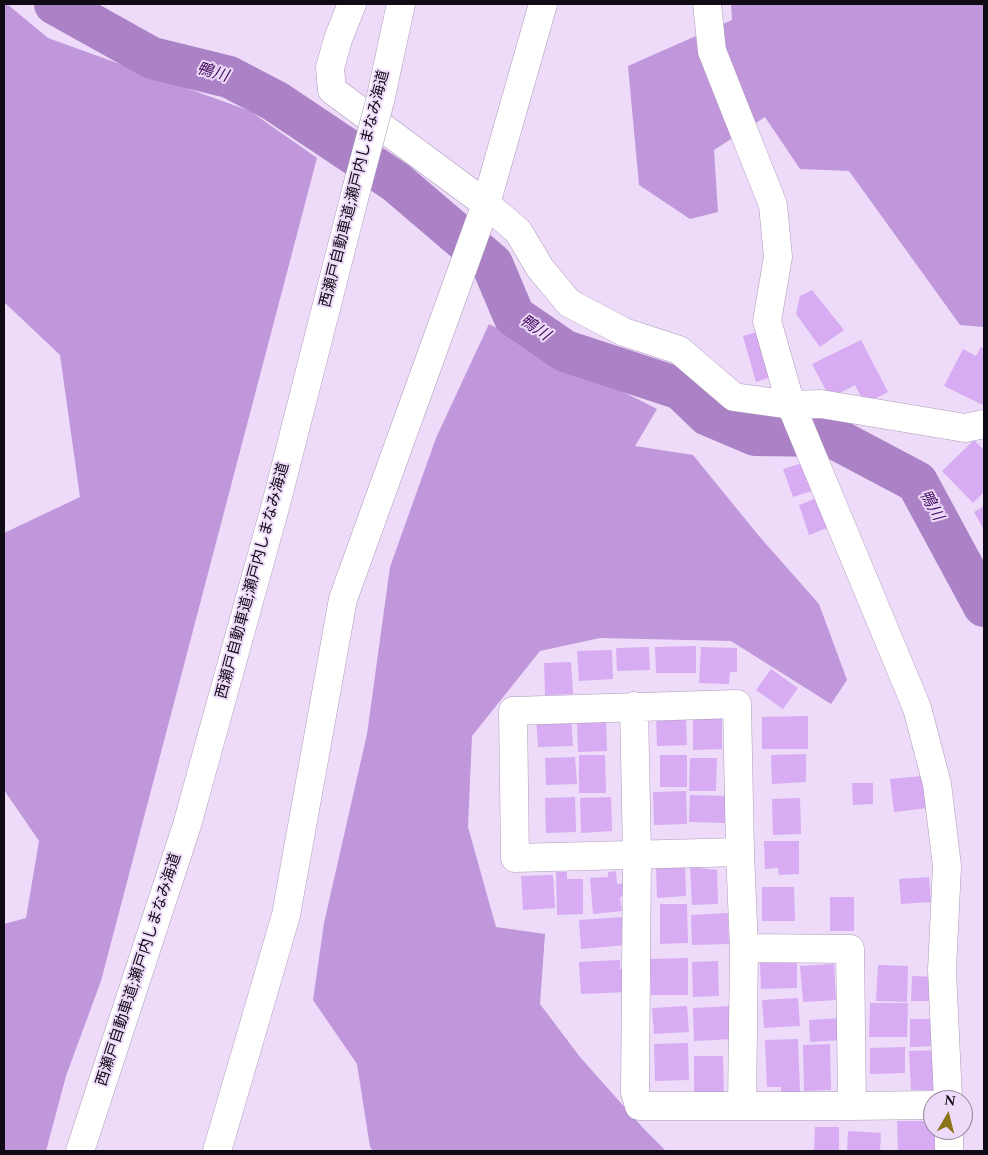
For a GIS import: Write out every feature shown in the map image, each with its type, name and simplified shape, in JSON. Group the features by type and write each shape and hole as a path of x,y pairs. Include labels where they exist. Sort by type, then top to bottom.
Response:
{"main road":[{"path":"352,4 338,39 330,68 332,90 486,204 518,231 540,268 569,303 624,332 679,350 734,397 791,405 821,404 965,428 984,424"},
{"name":"西瀬戸自動車道;瀬戸内しまなみ海道","path":"80,1151 187,825 276,504 380,102 401,4"},
{"path":"217,1151 286,914 343,599 486,204 543,4"},
{"path":"707,4 712,51 773,205 778,257 767,321 791,405 917,708 937,784 947,866 942,970 948,1090"},
{"path":"740,852 515,858 513,711 738,704 740,852 744,948 742,1106"},
{"path":"634,706 637,855 635,1092 639,1106 923,1105"},
{"path":"744,948 850,949 852,1106"}],"shaded area":[{"path":"4,4 7,4 48,38 250,111 317,158 101,981 66,1076 46,1151 4,1151 4,924 26,918 39,841 4,790 4,533 80,497 60,355 4,302"},
{"path":"731,4 984,4 984,327 960,325 849,171 800,169 765,117 714,150 718,212 690,219 639,185 628,66 732,20"},
{"path":"489,324 657,409 635,446 693,455 759,536 819,604 847,680 831,704 731,641 600,638 540,651 472,736 468,827 496,927 545,934 540,1004 580,1057 666,1151 373,1151 370,1147 357,1064 313,1000 324,923 367,734 390,567 436,438"}],"building":[{"path":"812,290 844,330 820,347 796,314 800,296"},
{"path":"764,330 777,375 756,382 743,336"},
{"path":"861,340 888,392 865,404 855,385 830,398 812,364"},
{"path":"981,347 984,349 983,405 944,386 963,349 976,356"},
{"path":"974,440 984,450 984,492 973,503 942,471"},
{"path":"809,461 818,489 793,497 783,469"},
{"path":"817,498 827,528 809,535 799,505"},
{"path":"984,506 984,530 974,512"},
{"path":"696,646 696,673 656,673 655,647"},
{"path":"649,647 650,670 617,671 616,648"},
{"path":"701,647 737,648 737,672 730,672 729,684 699,683"},
{"path":"612,650 613,679 579,681 577,651"},
{"path":"571,662 573,694 545,695 544,663"},
{"path":"771,669 798,688 783,709 756,690"},
{"path":"571,715 573,746 538,747 536,718"},
{"path":"686,715 687,745 657,746 656,716"},
{"path":"808,716 808,749 762,749 762,717"},
{"path":"606,717 607,751 578,752 577,719"},
{"path":"693,717 722,717 722,749 693,750"},
{"path":"806,754 806,782 772,784 771,755"},
{"path":"579,755 605,755 606,793 579,793"},
{"path":"660,755 687,755 687,787 660,787"},
{"path":"575,757 577,784 546,785 545,758"},
{"path":"690,758 717,758 716,791 689,791"},
{"path":"932,775 935,807 894,812 890,779"},
{"path":"852,783 873,783 873,804 853,805"},
{"path":"686,791 687,824 654,825 653,792"},
{"path":"690,795 728,796 727,823 689,822"},
{"path":"575,797 576,832 546,833 545,798"},
{"path":"611,797 612,831 581,833 580,798"},
{"path":"800,798 801,834 773,835 772,799"},
{"path":"764,841 799,841 799,874 779,875 778,868 765,869"},
{"path":"685,865 686,896 657,898 656,866"},
{"path":"690,867 717,870 718,904 692,905"},
{"path":"616,871 617,884 626,883 627,896 620,897 622,911 593,914 590,878 608,877 608,872"},
{"path":"556,872 567,872 567,879 583,879 583,914 557,915"},
{"path":"553,875 555,908 523,910 521,876"},
{"path":"929,877 931,902 901,904 899,879"},
{"path":"762,887 794,887 795,921 762,921"},
{"path":"830,897 854,897 854,931 830,931"},
{"path":"660,904 687,904 688,943 660,944"},
{"path":"728,913 729,944 692,945 691,915"},
{"path":"624,917 626,945 581,949 579,920"},
{"path":"688,958 688,995 651,995 650,959"},
{"path":"620,960 620,969 627,969 628,992 581,994 579,962"},
{"path":"718,961 719,996 693,997 692,962"},
{"path":"797,962 797,988 761,989 760,963"},
{"path":"834,964 836,1000 803,1002 800,966"},
{"path":"878,965 908,966 907,1002 876,1001"},
{"path":"912,976 936,977 936,1001 911,1001"},
{"path":"798,998 800,1026 764,1028 762,1000"},
{"path":"870,1003 908,1003 907,1037 869,1037"},
{"path":"687,1006 689,1032 654,1034 652,1008"},
{"path":"731,1006 733,1039 694,1041 693,1008"},
{"path":"841,1018 842,1040 810,1042 809,1020"},
{"path":"910,1019 940,1019 941,1046 910,1047"},
{"path":"798,1039 800,1092 781,1092 781,1087 767,1087 765,1040"},
{"path":"688,1043 689,1080 655,1081 654,1044"},
{"path":"830,1044 831,1090 804,1091 803,1045"},
{"path":"905,1047 905,1073 870,1074 870,1048"},
{"path":"942,1050 944,1090 911,1090 909,1051"},
{"path":"694,1056 723,1056 724,1093 694,1093"},
{"path":"897,1121 923,1121 923,1140 940,1140 940,1151 898,1151"},
{"path":"815,1127 839,1127 839,1151 814,1151"},
{"path":"848,1131 881,1133 880,1151 847,1151"}],"waterway":[{"name":"鴨川","path":"55,4 152,58 229,77 275,101 396,182 492,264 514,316 565,351 681,389 708,415 755,435 830,436 917,482 984,606"}]}
